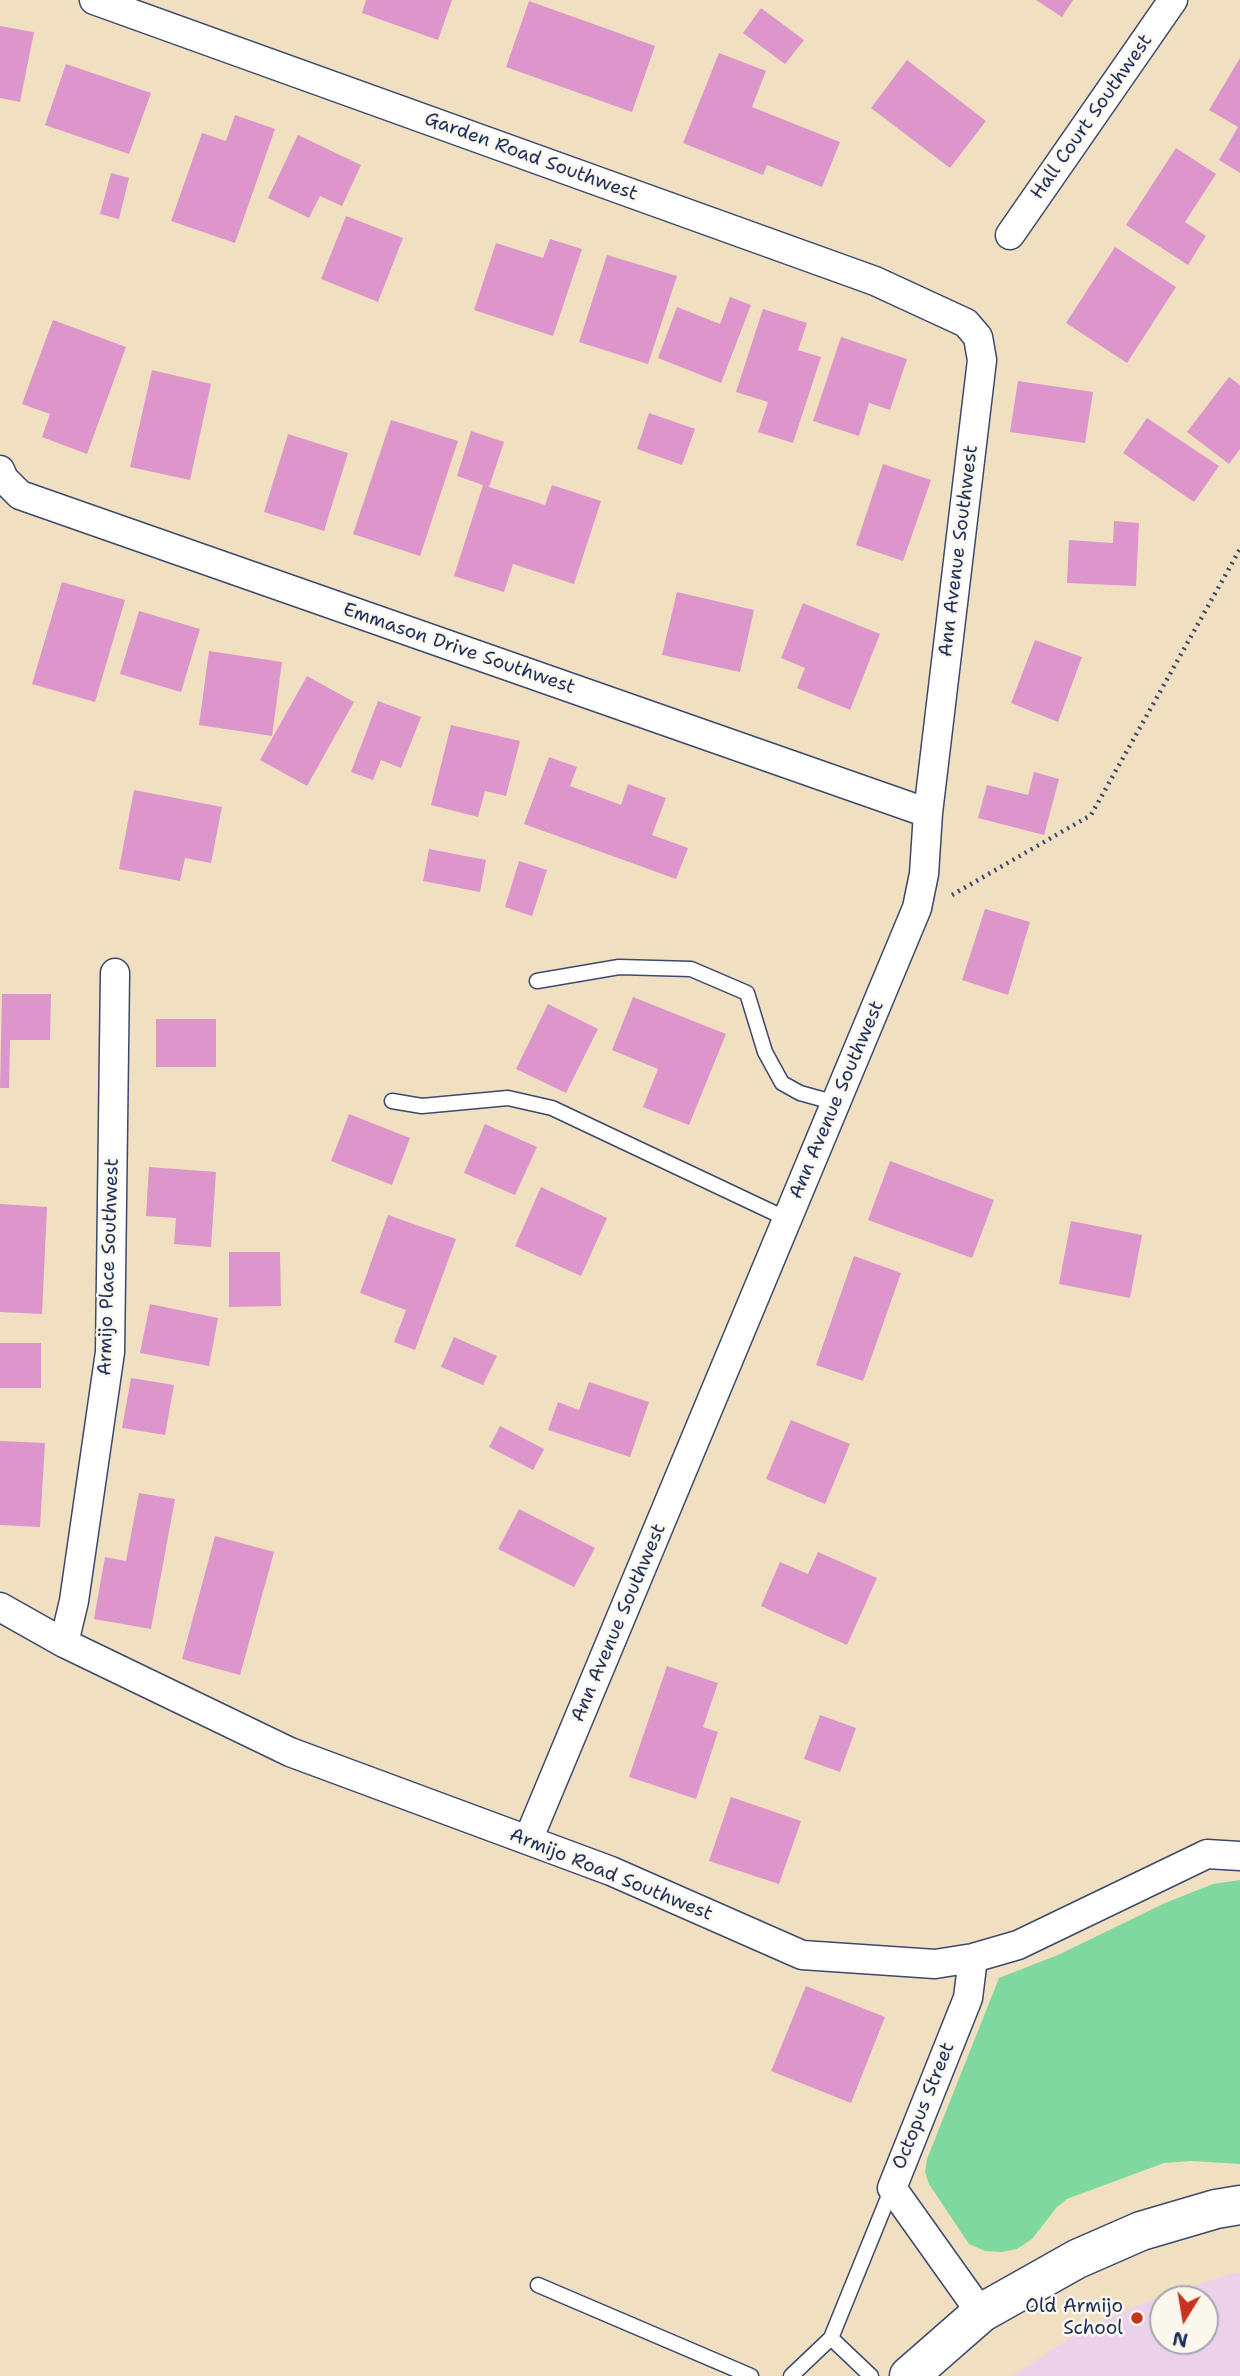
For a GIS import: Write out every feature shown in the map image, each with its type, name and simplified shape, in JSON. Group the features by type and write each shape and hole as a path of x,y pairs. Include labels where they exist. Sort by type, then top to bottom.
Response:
{"main road":[{"path":"909,2376 981,2313 1077,2259 1141,2231 1216,2209 1240,2205"}],"street":[{"name":"Garden Road Southwest","path":"94,0 876,281 966,323"},
{"name":"Hall Court Southwest","path":"1010,235 1173,0"},
{"name":"Ann Avenue Southwest","path":"528,1840 917,908 924,874 928,813 982,360 978,337 966,323"},
{"name":"Emmason Drive Southwest","path":"0,470 4,479 20,495 928,813"},
{"name":"Armijo Place Southwest","path":"64,1643 74,1601 110,1352 115,972"},
{"name":"Armijo Road Southwest","path":"0,1607 64,1643 290,1752 611,1871 802,1955 934,1964 973,1958 1018,1945 1207,1854 1240,1856"},
{"name":"Octopus Street","path":"973,1958 968,1998 892,2188 981,2313"}],"lane":[{"path":"537,981 619,967 691,970 702,974 747,993 765,1052 782,1083 800,1093 836,1103"},
{"path":"392,1101 422,1106 508,1098 552,1108 787,1219"},
{"path":"791,2376 831,2338 892,2188"},
{"path":"538,2286 751,2376"},
{"path":"831,2338 871,2376"}],"path":[{"path":"912,919 1091,816 1240,549"}],"shaded area":[{"name":"Old Armijo School","path":"1240,2273 1240,2376 1012,2376 1079,2332 1149,2301 1149,2355 1219,2355 1219,2285 1197,2285"}],"green space":[{"path":"1240,1880 1240,2164 1191,2161 1164,2163 1067,2199 1057,2207 1032,2239 1017,2249 985,2251 969,2244 929,2184 925,2172 927,2159 999,1978 1058,1955 1165,1903 1213,1884"}],"building":[{"path":"366,0 452,0 438,40 362,13"},
{"path":"1036,0 1073,0 1062,17"},
{"path":"529,1 655,46 632,112 506,67"},
{"path":"761,8 804,40 785,64 743,33"},
{"path":"0,26 34,32 20,102 0,98"},
{"path":"719,53 766,71 752,107 840,142 822,187 767,165 763,175 683,143"},
{"path":"1240,58 1240,173 1219,160 1238,127 1209,110"},
{"path":"907,60 986,121 950,168 871,108"},
{"path":"66,64 151,93 129,154 45,125"},
{"path":"235,115 275,129 235,243 171,221 202,133 226,141"},
{"path":"298,135 361,165 342,206 320,196 309,218 268,198"},
{"path":"1176,148 1216,174 1185,222 1206,236 1188,265 1126,225"},
{"path":"111,173 129,178 119,219 100,214"},
{"path":"346,216 403,238 378,302 321,279"},
{"path":"550,239 582,249 553,336 474,310 496,243 543,258"},
{"path":"1115,247 1176,287 1127,363 1066,323"},
{"path":"607,255 677,276 648,364 579,342"},
{"path":"730,297 751,305 721,383 658,358 677,307 720,324"},
{"path":"763,309 807,323 798,350 821,357 793,443 758,432 768,402 736,392"},
{"path":"53,320 126,347 87,454 42,437 50,414 22,404"},
{"path":"841,337 907,359 890,410 869,403 859,436 813,421"},
{"path":"152,370 211,384 190,480 130,467"},
{"path":"1229,377 1240,385 1240,449 1229,464 1187,432"},
{"path":"1018,381 1093,392 1085,443 1010,432"},
{"path":"649,413 695,429 682,465 637,449"},
{"path":"1147,418 1219,466 1194,502 1123,453"},
{"path":"391,420 458,441 420,556 353,534"},
{"path":"471,431 504,442 489,487 545,505 552,485 601,501 574,584 513,564 504,592 454,576 483,485 457,476"},
{"path":"288,434 348,453 324,531 264,512"},
{"path":"883,464 931,480 903,561 856,545"},
{"path":"1114,521 1139,523 1136,586 1067,583 1069,540 1113,543"},
{"path":"62,582 125,600 95,702 32,684"},
{"path":"677,592 754,610 740,672 662,655"},
{"path":"803,603 880,634 850,710 797,688 805,668 781,658"},
{"path":"139,611 200,629 181,692 120,674"},
{"path":"1035,640 1082,657 1058,722 1011,703"},
{"path":"209,651 282,662 272,736 199,725"},
{"path":"307,676 354,702 307,786 260,760"},
{"path":"378,701 421,717 401,768 381,760 373,780 351,772"},
{"path":"451,725 520,741 506,796 485,791 478,817 431,805"},
{"path":"549,757 577,767 570,786 621,805 628,784 666,798 652,835 688,848 676,879 524,824"},
{"path":"1034,772 1059,779 1044,835 978,818 987,785 1028,795"},
{"path":"134,790 222,807 211,863 185,858 180,881 119,869"},
{"path":"429,849 486,860 480,892 423,881"},
{"path":"519,861 547,870 532,916 505,907"},
{"path":"985,909 1030,922 1008,995 962,980"},
{"path":"2,994 51,994 50,1040 10,1040 9,1088 0,1088"},
{"path":"633,997 726,1034 689,1125 643,1107 658,1069 612,1050"},
{"path":"548,1004 598,1029 566,1093 516,1069"},
{"path":"156,1019 216,1019 216,1067 156,1067"},
{"path":"349,1114 410,1138 392,1185 331,1161"},
{"path":"485,1124 537,1147 515,1195 464,1173"},
{"path":"890,1161 994,1200 972,1258 868,1220"},
{"path":"149,1167 216,1172 211,1247 174,1244 176,1218 146,1216"},
{"path":"541,1187 607,1218 581,1276 515,1246"},
{"path":"0,1204 47,1207 42,1314 0,1312"},
{"path":"388,1215 456,1239 415,1350 394,1342 406,1310 360,1293"},
{"path":"1071,1221 1142,1235 1130,1298 1059,1284"},
{"path":"229,1252 280,1252 281,1306 229,1307"},
{"path":"854,1256 901,1273 863,1381 816,1365"},
{"path":"150,1304 218,1318 209,1366 140,1353"},
{"path":"454,1337 497,1356 483,1385 441,1367"},
{"path":"0,1343 41,1343 41,1388 0,1388"},
{"path":"131,1378 174,1385 165,1435 122,1428"},
{"path":"589,1382 649,1402 630,1457 548,1430 558,1402 579,1410"},
{"path":"791,1420 850,1444 825,1504 766,1479"},
{"path":"500,1426 544,1449 533,1470 489,1447"},
{"path":"0,1441 45,1443 40,1527 0,1525"},
{"path":"139,1493 175,1499 151,1629 94,1619 105,1557 126,1561"},
{"path":"519,1509 595,1548 574,1587 498,1549"},
{"path":"215,1536 274,1552 240,1675 182,1659"},
{"path":"818,1552 877,1578 847,1645 761,1606 780,1562 808,1574"},
{"path":"667,1666 718,1683 703,1727 718,1732 696,1799 629,1777"},
{"path":"820,1715 856,1728 840,1772 804,1759"},
{"path":"731,1797 801,1821 779,1884 709,1861"},
{"path":"806,1986 885,2017 851,2103 771,2071"}],"place":[{"name":"Old Armijo School","path":"1137,2318"}]}
